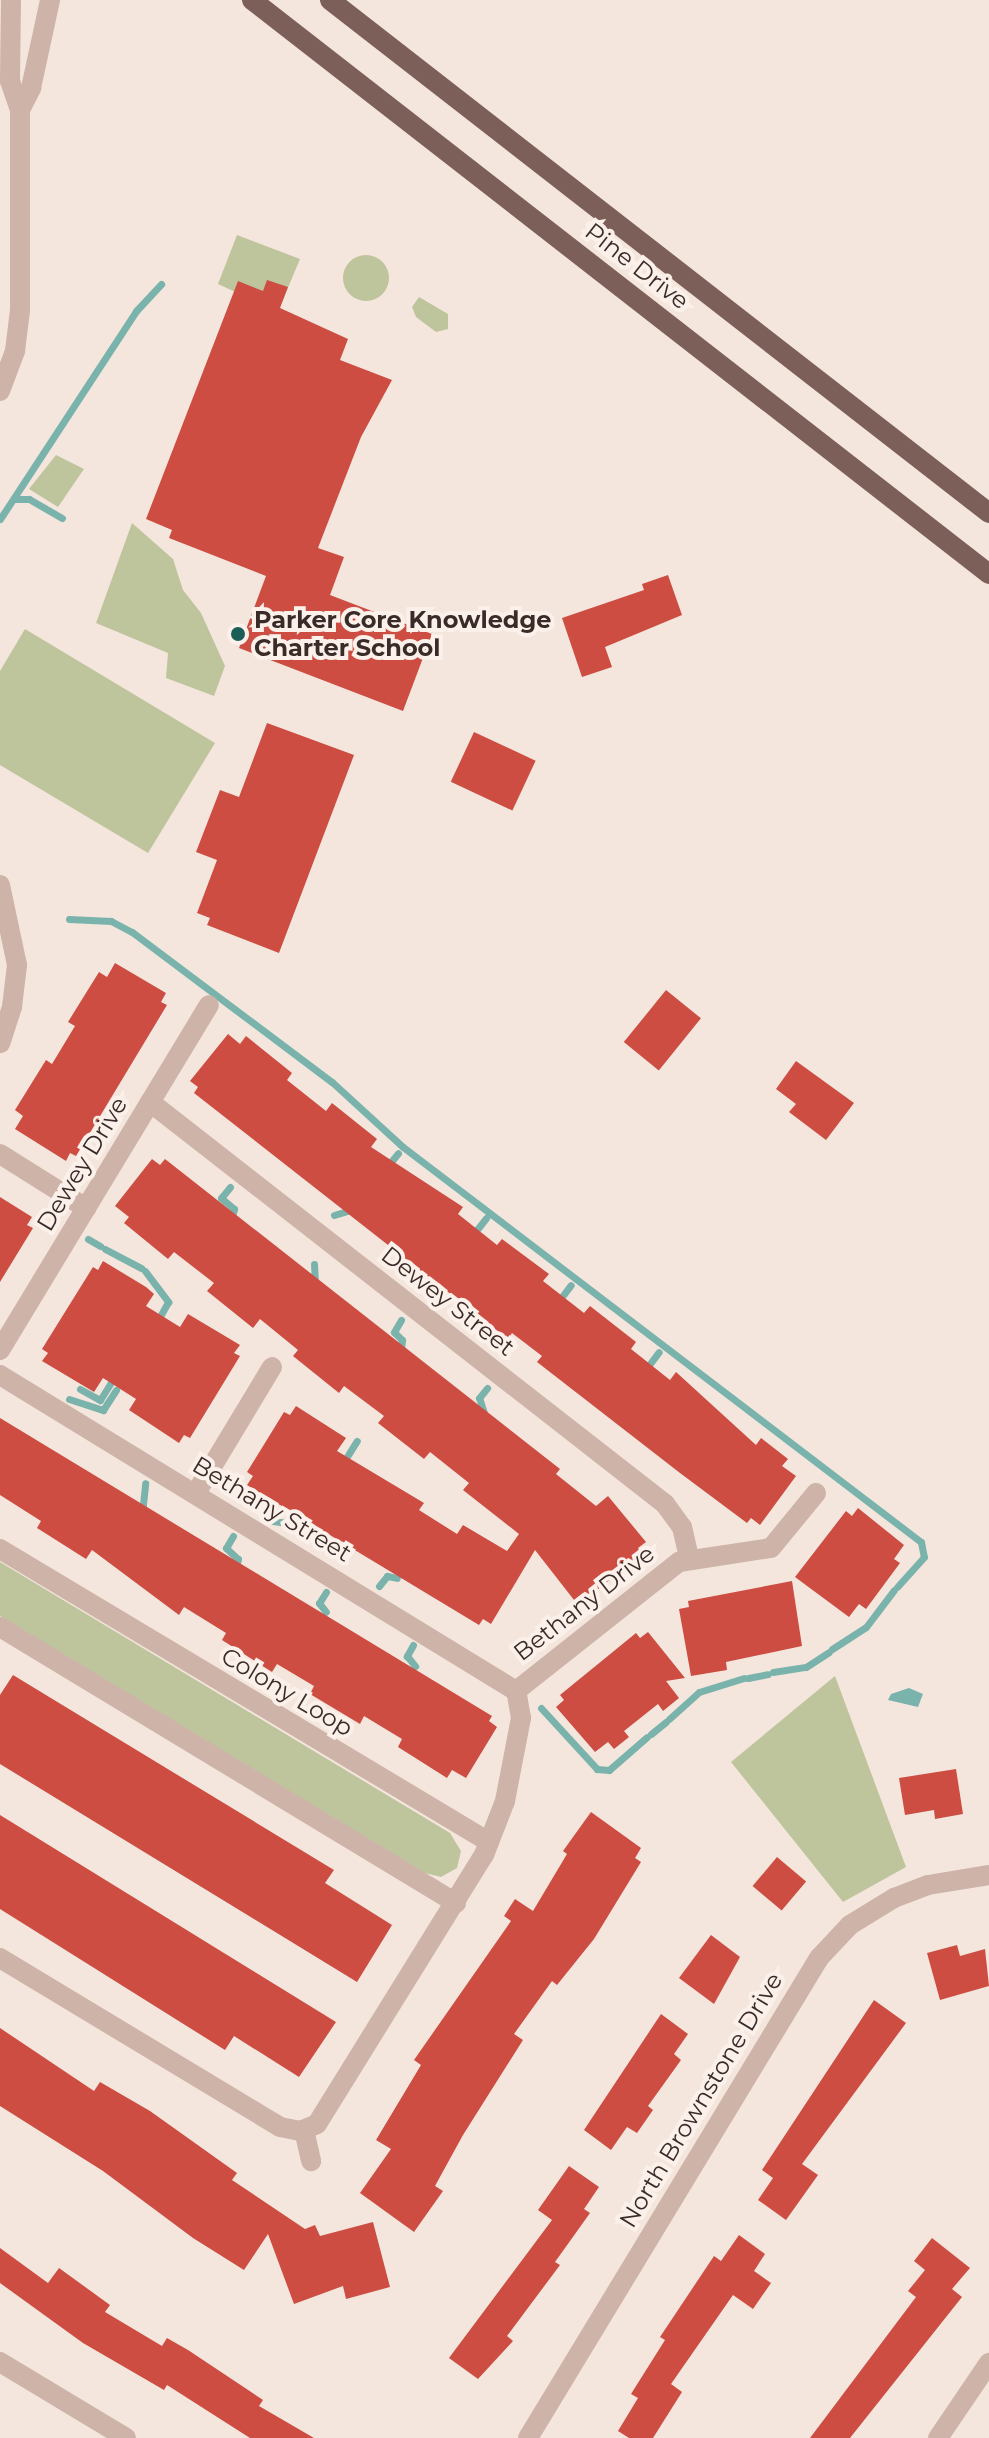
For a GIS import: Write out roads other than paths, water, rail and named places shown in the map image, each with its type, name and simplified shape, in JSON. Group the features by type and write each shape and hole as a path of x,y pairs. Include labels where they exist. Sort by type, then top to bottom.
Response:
{"main road":[{"name":"Pine Drive","path":"252,0 989,574"},
{"name":"Pine Drive","path":"330,0 989,513"}],"street":[{"path":"0,391 19,329 10,264 20,110 10,81 11,0"},
{"path":"20,110 31,88 50,0"},
{"path":"0,885 17,965 12,1007 0,1043"},
{"name":"Dewey Drive","path":"0,1350 209,1005"},
{"name":"Dewey Street","path":"150,1102 665,1504 682,1527 689,1558"},
{"path":"0,1154 86,1208"},
{"path":"196,1493 272,1367"},
{"name":"Bethany Street","path":"0,1375 516,1691"},
{"name":"Bethany Drive","path":"489,1842 505,1801 521,1718 516,1691 689,1558 721,1560 766,1551 816,1493"},
{"name":"Colony Loop","path":"0,1549 489,1842"},
{"path":"0,1627 456,1903"},
{"path":"0,1958 280,2127 304,2130 331,2109 456,1903 489,1842"},
{"name":"North Brownstone Drive","path":"528,2438 819,1958 850,1925 894,1898 938,1882 989,1875"},
{"path":"304,2130 311,2161"},
{"path":"0,2362 126,2438"},
{"path":"938,2438 989,2363"}],"water":[{"path":"909,1688 923,1694 918,1707 888,1700 891,1694"}],"waterway":[{"path":"0,519 136,311 161,284"},
{"path":"14,499 29,499 62,518"},
{"path":"69,919 111,921 132,932 332,1082 403,1147 921,1542 924,1557 897,1587"},
{"path":"386,1168 398,1153"},
{"path":"230,1187 221,1198 234,1209 231,1220"},
{"path":"334,1215 354,1209"},
{"path":"472,1236 486,1218"},
{"path":"88,1239 100,1246"},
{"path":"105,1249 141,1268"},
{"path":"314,1264 315,1281"},
{"path":"145,1271 168,1302 157,1322"},
{"path":"423,1284 438,1277"},
{"path":"558,1302 571,1285"},
{"path":"401,1320 394,1332 402,1340 401,1351"},
{"path":"646,1369 659,1352"},
{"path":"80,1389 100,1400 115,1376"},
{"path":"486,1419 479,1398 487,1388"},
{"path":"69,1399 103,1410 116,1390"},
{"path":"343,1463 357,1441"},
{"path":"142,1514 145,1483"},
{"path":"273,1521 308,1526 316,1517"},
{"path":"233,1536 226,1548 238,1559 235,1570"},
{"path":"379,1586 387,1576 397,1578"},
{"path":"832,1649 866,1627 894,1590"},
{"path":"326,1592 319,1603 326,1612"},
{"path":"413,1645 407,1656 415,1666"},
{"path":"773,1672 806,1667 829,1652"},
{"path":"748,1678 768,1674"},
{"path":"669,1719 699,1692 744,1678"},
{"path":"541,1708 597,1769 609,1770 647,1737"},
{"path":"651,1734 666,1722"}],"place":[{"name":"Parker Core Knowledge Charter School","path":"238,634"}]}
